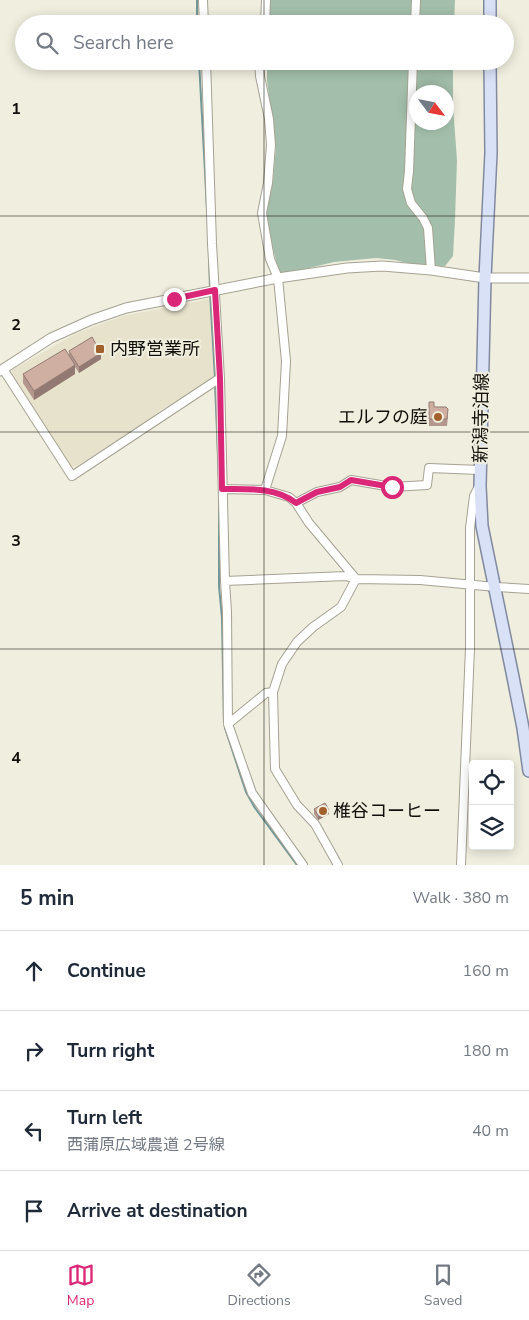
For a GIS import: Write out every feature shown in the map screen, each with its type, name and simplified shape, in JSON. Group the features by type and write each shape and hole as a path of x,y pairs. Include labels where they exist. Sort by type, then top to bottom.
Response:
{"main road":[{"path":"490,0 490,15"},
{"name":"新潟寺泊線","path":"490,70 491,153 485,278 480,470 482,526 526,728 529,771"}],"street":[{"path":"203,0 204,15"},
{"path":"265,15 266,0"},
{"path":"415,15 416,0"},
{"path":"206,70 220,378 222,489 228,631 228,724 252,793 303,865"},
{"path":"260,70 269,119 271,146 268,183 262,213 270,259 278,278 286,361 282,436 265,490"},
{"path":"413,70 407,189 411,203 428,228 431,270"},
{"path":"220,378 72,476 2,370 51,338 106,314 126,308 278,278 356,267 382,266 431,270 485,278 529,278"},
{"path":"296,503 317,492 340,487 351,480 392,487 427,485 429,468 480,470"},
{"path":"461,865 470,648 471,520 474,496 480,486"},
{"path":"222,489 265,490 289,497 296,503 308,523 356,578"},
{"path":"225,581 346,576 529,589"},
{"path":"338,865 315,824 297,805 275,769 273,692 282,664 297,642 341,607 356,578"},
{"path":"228,724 266,693 273,692"}],"shaded area":[{"name":"内野営業所","path":"209,299 214,378 159,411 150,420 75,467 68,465 12,374 12,370 75,334 123,316"}],"green space":[{"path":"269,0 455,0 454,15 269,15"},
{"path":"267,70 453,70 453,85 409,85 409,130 454,130 454,120 457,160 453,256 445,266 416,265 376,258 334,262 280,275 265,219 273,181 276,147"}],"building":[{"path":"92,337 101,353 79,367 69,351"},
{"path":"65,349 75,365 34,391 23,374"},
{"path":"429,402 434,402 434,407 446,407 448,409 447,419 429,419"},
{"path":"325,803 329,810 318,815 314,809"}],"waterway":[{"path":"197,0 197,15"},
{"path":"199,70 207,209"},
{"path":"209,253 210,289"},
{"path":"210,293 215,378"},
{"path":"215,383 224,723"},
{"path":"225,728 246,792 255,808 297,865"}],"place":[{"name":"内野営業所","path":"100,349"},
{"name":"エルフの庭","path":"438,417"},
{"name":"椎谷コーヒー","path":"323,811"}],"route":[{"path":"174,299 215,290 220,378 222,489 265,490 289,497 296,503 317,492 340,487 351,480 392,487"}]}
